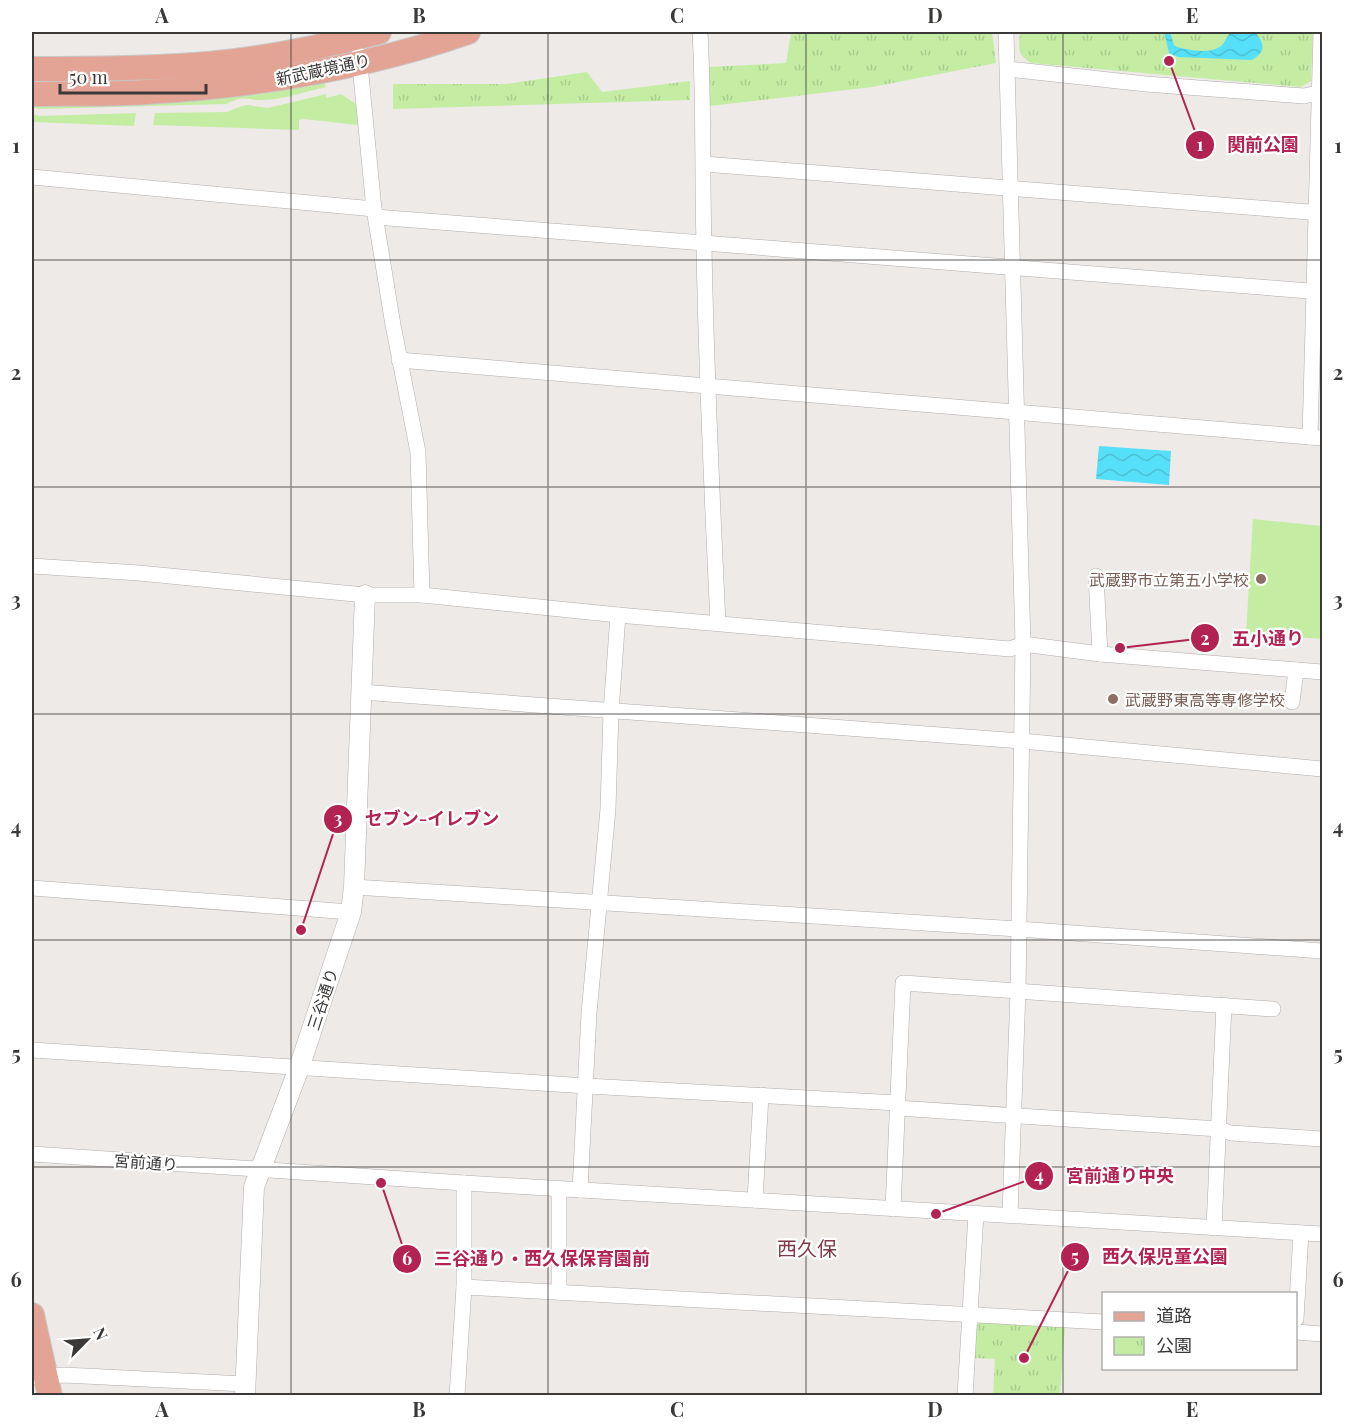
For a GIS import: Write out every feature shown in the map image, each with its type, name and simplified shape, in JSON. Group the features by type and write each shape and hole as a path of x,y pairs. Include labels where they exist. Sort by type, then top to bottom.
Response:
{"main road":[{"name":"新武蔵境通り","path":"32,94 143,93 274,79 360,62 468,32"},
{"name":"新武蔵境通り","path":"32,69 108,69 195,65 255,57 364,34"},
{"path":"32,1315 43,1382"}],"street":[{"path":"700,32 703,90 707,387 718,623"},
{"path":"1006,32 1023,644 1018,990 1010,1215"},
{"path":"399,360 1316,437 1321,32"},
{"path":"364,34 360,62 375,213 399,360 418,452 422,595"},
{"path":"1008,69 1146,84 1304,96 1321,92"},
{"path":"704,164 1319,213"},
{"path":"32,177 375,213 1318,291"},
{"path":"32,566 139,573 365,595 422,595 618,615 1010,649 1023,644 1100,654 1323,672"},
{"path":"1096,576 1100,654"},
{"name":"三谷通り","path":"245,1390 254,1187 299,1068 351,912 354,887 365,595"},
{"path":"580,1190 589,1013 608,809 611,712 618,615"},
{"path":"1292,702 1296,670"},
{"path":"361,692 1022,741 1323,769"},
{"path":"354,887 1018,928 1323,951"},
{"path":"32,888 351,912"},
{"path":"893,1209 903,983 1273,1009"},
{"path":"1214,1228 1224,1005"},
{"path":"32,1050 761,1095 1220,1129 1231,1133 1323,1139"},
{"path":"755,1200 761,1095"},
{"name":"宮前通り","path":"32,1154 559,1189 1323,1234"},
{"path":"457,1395 464,1287 464,1183"},
{"path":"559,1189 559,1292"},
{"path":"965,1395 976,1214"},
{"path":"1297,1302 1301,1233"},
{"path":"464,1287 1102,1322"},
{"path":"1297,1332 1323,1334"},
{"path":"43,1382 245,1390"}],"green space":[{"path":"791,32 992,32 996,63 872,87 710,106 708,67 786,63"},
{"path":"1020,32 1313,32 1311,81 1301,87 1031,63 1021,53"},
{"path":"587,72 602,92 690,81 690,100 393,109 393,84 507,84"},
{"path":"323,80 326,87 271,100 242,99 226,104 39,109 32,107 32,103"},
{"path":"326,94 327,98 341,94 356,104 358,125 304,119 299,120 299,130 153,125 155,113 227,112 248,105 268,108"},
{"path":"136,113 134,126 32,122 32,114 40,116"},
{"path":"1253,519 1322,526 1322,639 1246,633"},
{"path":"983,1321 1065,1326 1060,1395 993,1395 995,1359 973,1358 975,1326"}],"water":[{"path":"1164,32 1170,32 1174,45 1177,47 1200,51 1218,48 1230,32 1255,32 1261,41 1262,51 1252,60 1178,57 1169,53"},
{"path":"1099,446 1171,451 1169,485 1096,479"}],"place":[{"name":"関前公園","path":"1169,61"},
{"name":"武蔵野市立第五小学校","path":"1261,579"},
{"name":"五小通り","path":"1120,648"},
{"name":"武蔵野東高等専修学校","path":"1113,699"},
{"name":"セブン-イレブン","path":"301,930"},
{"name":"三谷通り・西久保保育園前","path":"381,1183"},
{"name":"宮前通り中央","path":"936,1214"},
{"name":"西久保児童公園","path":"1024,1358"}],"district":[{"name":"西久保","path":"807,1247"}]}
